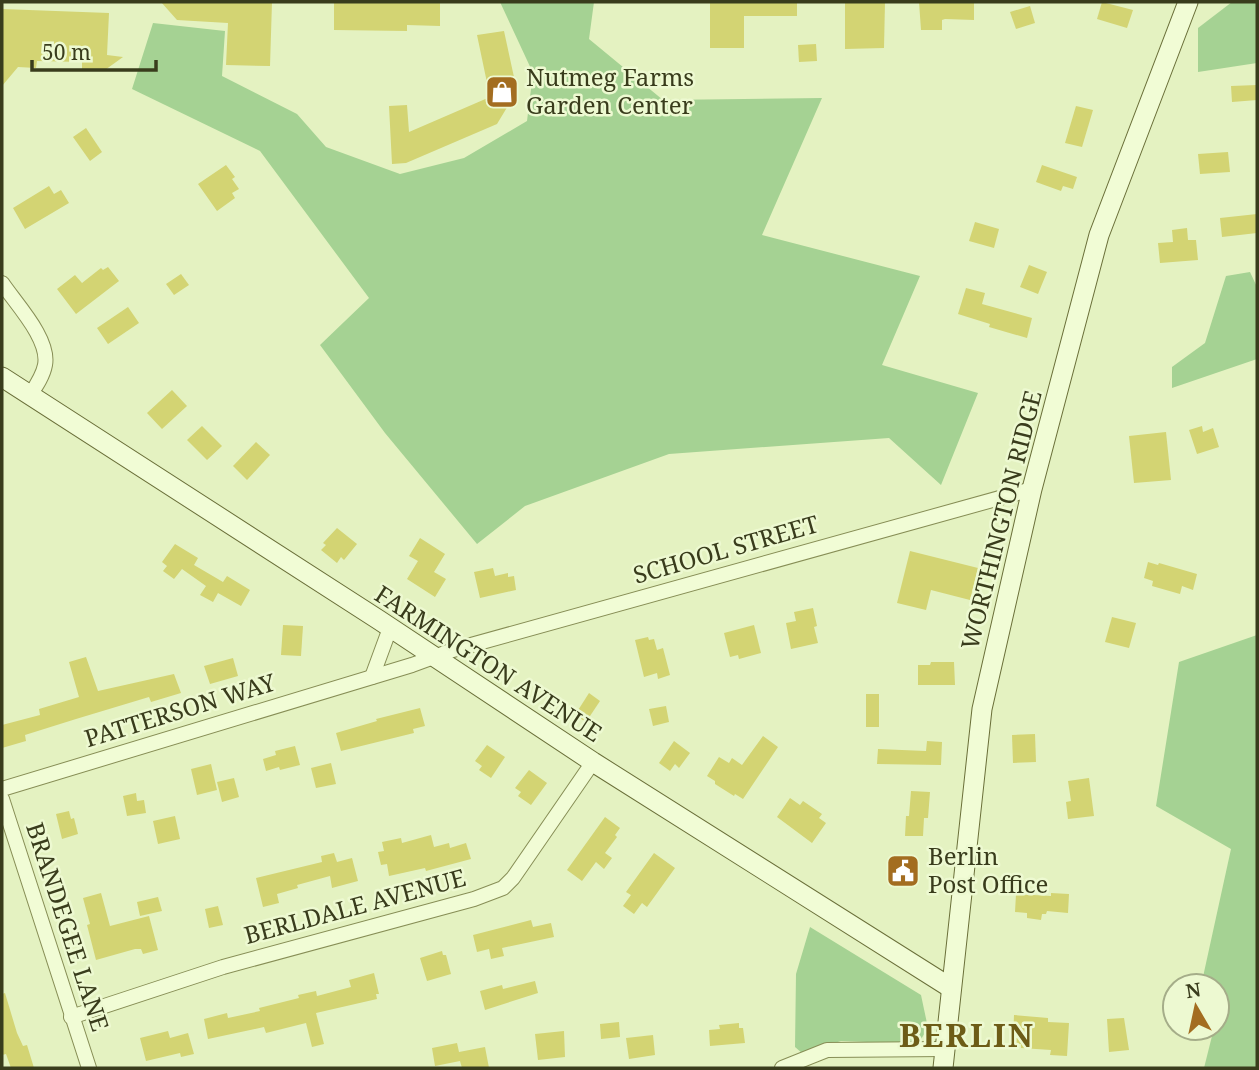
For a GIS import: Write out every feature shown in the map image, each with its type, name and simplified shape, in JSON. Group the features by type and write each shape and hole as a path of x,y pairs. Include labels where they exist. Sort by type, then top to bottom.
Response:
{"street":[{"name":"WORTHINGTON RIDGE","path":"944,1059 982,709 1032,489 1100,235 1188,2"},
{"path":"2,283 40,337 45,350 45,365 40,380 30,395"},
{"name":"FARMINGTON AVENUE","path":"2,377 593,762 951,988"},
{"name":"SCHOOL STREET","path":"432,658 1032,489"},
{"path":"372,677 390,628"},
{"name":"PATTERSON WAY","path":"2,789 432,658"},
{"name":"BERLDALE AVENUE","path":"71,1017 223,967 474,899 503,888 522,867 593,762"},
{"name":"BRANDEGEE LANE","path":"2,799 89,1068"},
{"path":"782,1068 827,1050 944,1059"}],"green space":[{"path":"500,2 594,2 589,39 663,100 822,98 762,235 920,276 882,365 978,393 941,485 889,438 669,454 525,506 477,544 385,433 320,345 369,298 260,151 132,89 153,23 225,31 222,76 297,114 326,147 400,174 464,158 527,121 533,73"},
{"path":"1232,2 1257,2 1257,63 1198,72 1198,28"},
{"path":"1250,272 1257,287 1257,359 1172,388 1172,367 1205,343 1226,276"},
{"path":"1257,635 1257,1068 1204,1068 1210,1042 1231,1042 1231,972 1204,972 1231,849 1156,806 1179,662"},
{"path":"810,927 921,995 928,1028 918,1044 841,1041 802,1053 795,1047 796,974"}],"building":[{"path":"161,2 272,2 270,66 226,65 228,23 177,20"},
{"path":"334,2 440,2 440,26 407,25 407,31 334,30"},
{"path":"710,2 797,2 797,16 744,16 744,48 710,48"},
{"path":"845,2 885,2 884,48 845,49"},
{"path":"919,2 974,2 974,20 945,19 942,20 942,30 921,30"},
{"path":"1102,2 1133,10 1127,28 1097,19"},
{"path":"1030,6 1035,23 1016,29 1010,12"},
{"path":"2,9 109,13 107,55 123,57 105,70 82,70 82,62 37,61 36,68 18,67 2,86"},
{"name":"Nutmeg Farms Garden Center","path":"504,31 517,91 497,124 406,163 392,164 389,106 407,105 409,132 490,97 477,35"},
{"path":"816,44 817,61 799,62 798,45"},
{"path":"1257,85 1257,100 1232,102 1231,86"},
{"path":"1076,106 1093,110 1082,147 1065,143"},
{"path":"86,128 102,152 90,161 73,137"},
{"path":"1228,152 1230,172 1200,174 1198,154"},
{"path":"226,165 235,177 232,179 239,189 232,193 235,198 217,211 198,184"},
{"path":"1042,165 1077,177 1073,189 1063,186 1061,191 1036,182"},
{"path":"49,186 54,194 61,190 69,203 25,229 13,208"},
{"path":"1257,214 1257,233 1222,237 1220,218"},
{"path":"975,222 999,229 994,248 969,241"},
{"path":"1187,228 1188,240 1196,240 1198,260 1160,263 1158,243 1173,242 1172,230"},
{"path":"1029,265 1047,272 1038,294 1020,287"},
{"path":"108,267 119,281 76,314 57,289 75,275 82,283 101,268 103,270"},
{"path":"181,274 189,285 174,295 166,284"},
{"path":"966,288 985,293 982,304 1032,318 1027,338 958,314"},
{"path":"128,307 139,323 108,344 97,328"},
{"path":"172,390 187,406 162,429 147,413"},
{"path":"202,426 222,446 207,460 187,440"},
{"path":"1202,426 1203,432 1213,428 1219,447 1197,454 1189,430"},
{"path":"1166,432 1171,480 1134,483 1129,436"},
{"path":"256,442 270,455 247,480 233,466"},
{"path":"337,528 357,544 344,560 341,557 337,563 321,550 326,545 323,543"},
{"path":"420,538 445,554 434,572 446,579 435,597 407,579 418,561 409,556"},
{"path":"175,544 198,558 194,565 223,582 227,576 250,590 241,606 218,593 213,602 200,595 206,586 182,569 174,579 163,571 167,566 162,562"},
{"path":"910,551 978,568 970,600 931,590 926,610 897,603"},
{"path":"1148,562 1197,574 1193,590 1182,586 1180,594 1152,586 1153,581 1144,578"},
{"path":"493,568 495,576 508,573 508,577 514,576 516,590 480,598 474,572"},
{"path":"813,608 818,643 791,649 786,623 796,621 794,612"},
{"path":"1112,617 1136,623 1129,648 1105,642"},
{"path":"283,625 303,626 301,656 281,655"},
{"path":"754,625 761,653 739,659 738,655 730,657 724,633"},
{"path":"648,637 649,640 654,639 657,650 663,648 670,675 658,679 657,673 644,677 635,640"},
{"path":"86,657 98,691 174,674 181,693 151,702 149,697 76,719 25,735 26,741 2,748 2,725 40,715 39,709 79,697 69,662"},
{"path":"233,658 238,676 210,684 204,666"},
{"path":"931,662 954,662 955,685 918,685 918,665 930,665"},
{"path":"589,693 600,701 586,722 575,715"},
{"path":"866,694 879,694 879,727 866,727"},
{"path":"666,706 669,722 653,726 649,709"},
{"path":"420,708 425,726 413,729 414,733 341,751 336,733"},
{"path":"1035,734 1036,762 1013,763 1012,735"},
{"path":"763,736 778,747 743,799 715,784 715,781 707,776 719,757 729,763 732,758 742,765"},
{"path":"674,741 690,753 679,768 675,764 670,771 659,763"},
{"path":"927,741 942,742 941,765 877,764 878,749 926,751"},
{"path":"487,745 505,757 491,778 479,770 482,766 475,761"},
{"path":"295,746 300,765 266,771 263,759 276,755 275,751"},
{"path":"331,763 336,784 316,788 311,768"},
{"path":"211,764 217,790 197,795 191,769"},
{"path":"529,770 547,783 531,805 518,796 521,792 515,788"},
{"path":"234,778 239,797 222,802 217,782"},
{"path":"1089,778 1094,816 1068,819 1066,802 1071,801 1068,781"},
{"path":"911,791 930,792 928,818 924,818 923,836 905,836"},
{"path":"136,793 137,801 144,800 146,813 127,816 123,796"},
{"path":"790,798 800,805 803,801 822,814 819,818 826,823 812,843 777,817"},
{"path":"69,811 71,819 74,818 78,834 62,839 56,814"},
{"path":"175,816 180,839 158,844 153,821"},
{"path":"605,817 620,828 605,853 612,858 604,869 596,862 582,881 567,870"},
{"path":"431,835 434,847 449,843 450,848 466,843 471,859 426,871 425,868 389,876 387,864 381,865 378,852 384,851 382,842 401,838 402,843"},
{"path":"334,853 337,862 352,858 358,881 332,888 330,876 297,885 298,888 277,894 279,903 263,907 256,878 322,862 321,856"},
{"path":"654,853 675,868 647,907 642,903 634,914 623,906 631,895 626,892"},
{"name":"Berlin Post Office","path":"889,863 917,866 915,886 887,883"},
{"path":"101,893 110,926 149,916 158,950 143,954 141,949 135,949 96,960 83,898"},
{"path":"1051,893 1069,894 1068,913 1047,911 1042,914 1041,920 1027,918 1027,913 1015,912 1016,894 1051,896"},
{"path":"158,897 162,911 140,916 137,902"},
{"path":"218,906 223,925 209,928 205,909"},
{"path":"531,920 533,927 551,923 554,937 502,948 504,956 491,959 489,949 477,952 473,935"},
{"path":"442,951 443,955 446,955 451,974 427,981 420,958"},
{"path":"374,973 379,994 376,994 377,999 316,1013 324,1044 312,1047 306,1023 266,1033 264,1027 208,1039 204,1019 227,1013 228,1018 260,1011 259,1008 299,998 298,995 316,991 317,996 351,987 349,980"},
{"path":"535,981 538,993 485,1010 480,991 502,985 503,989"},
{"path":"5,993 17,1033 23,1046 27,1045 34,1068 11,1068 6,1054 2,1055 2,994"},
{"path":"1014,1015 1069,1023 1067,1056 1050,1055 1051,1050 1021,1048 1021,1044 1013,1043"},
{"path":"1124,1018 1129,1050 1109,1052 1107,1019"},
{"path":"619,1022 620,1037 601,1039 600,1024"},
{"path":"739,1023 739,1028 743,1028 745,1043 710,1046 709,1030 720,1029 719,1025"},
{"path":"168,1031 170,1038 188,1033 194,1054 181,1057 180,1053 146,1061 140,1038"},
{"path":"564,1031 565,1057 538,1060 535,1034"},
{"path":"653,1035 655,1055 629,1059 626,1038"},
{"path":"457,1043 459,1052 485,1047 489,1068 462,1068 460,1061 435,1066 432,1048"}],"place":[{"name":"Nutmeg Farms Garden Center","path":"502,92"},
{"name":"Berlin Post Office","path":"903,871"}],"district":[{"name":"BERLIN","path":"967,1036"}]}
